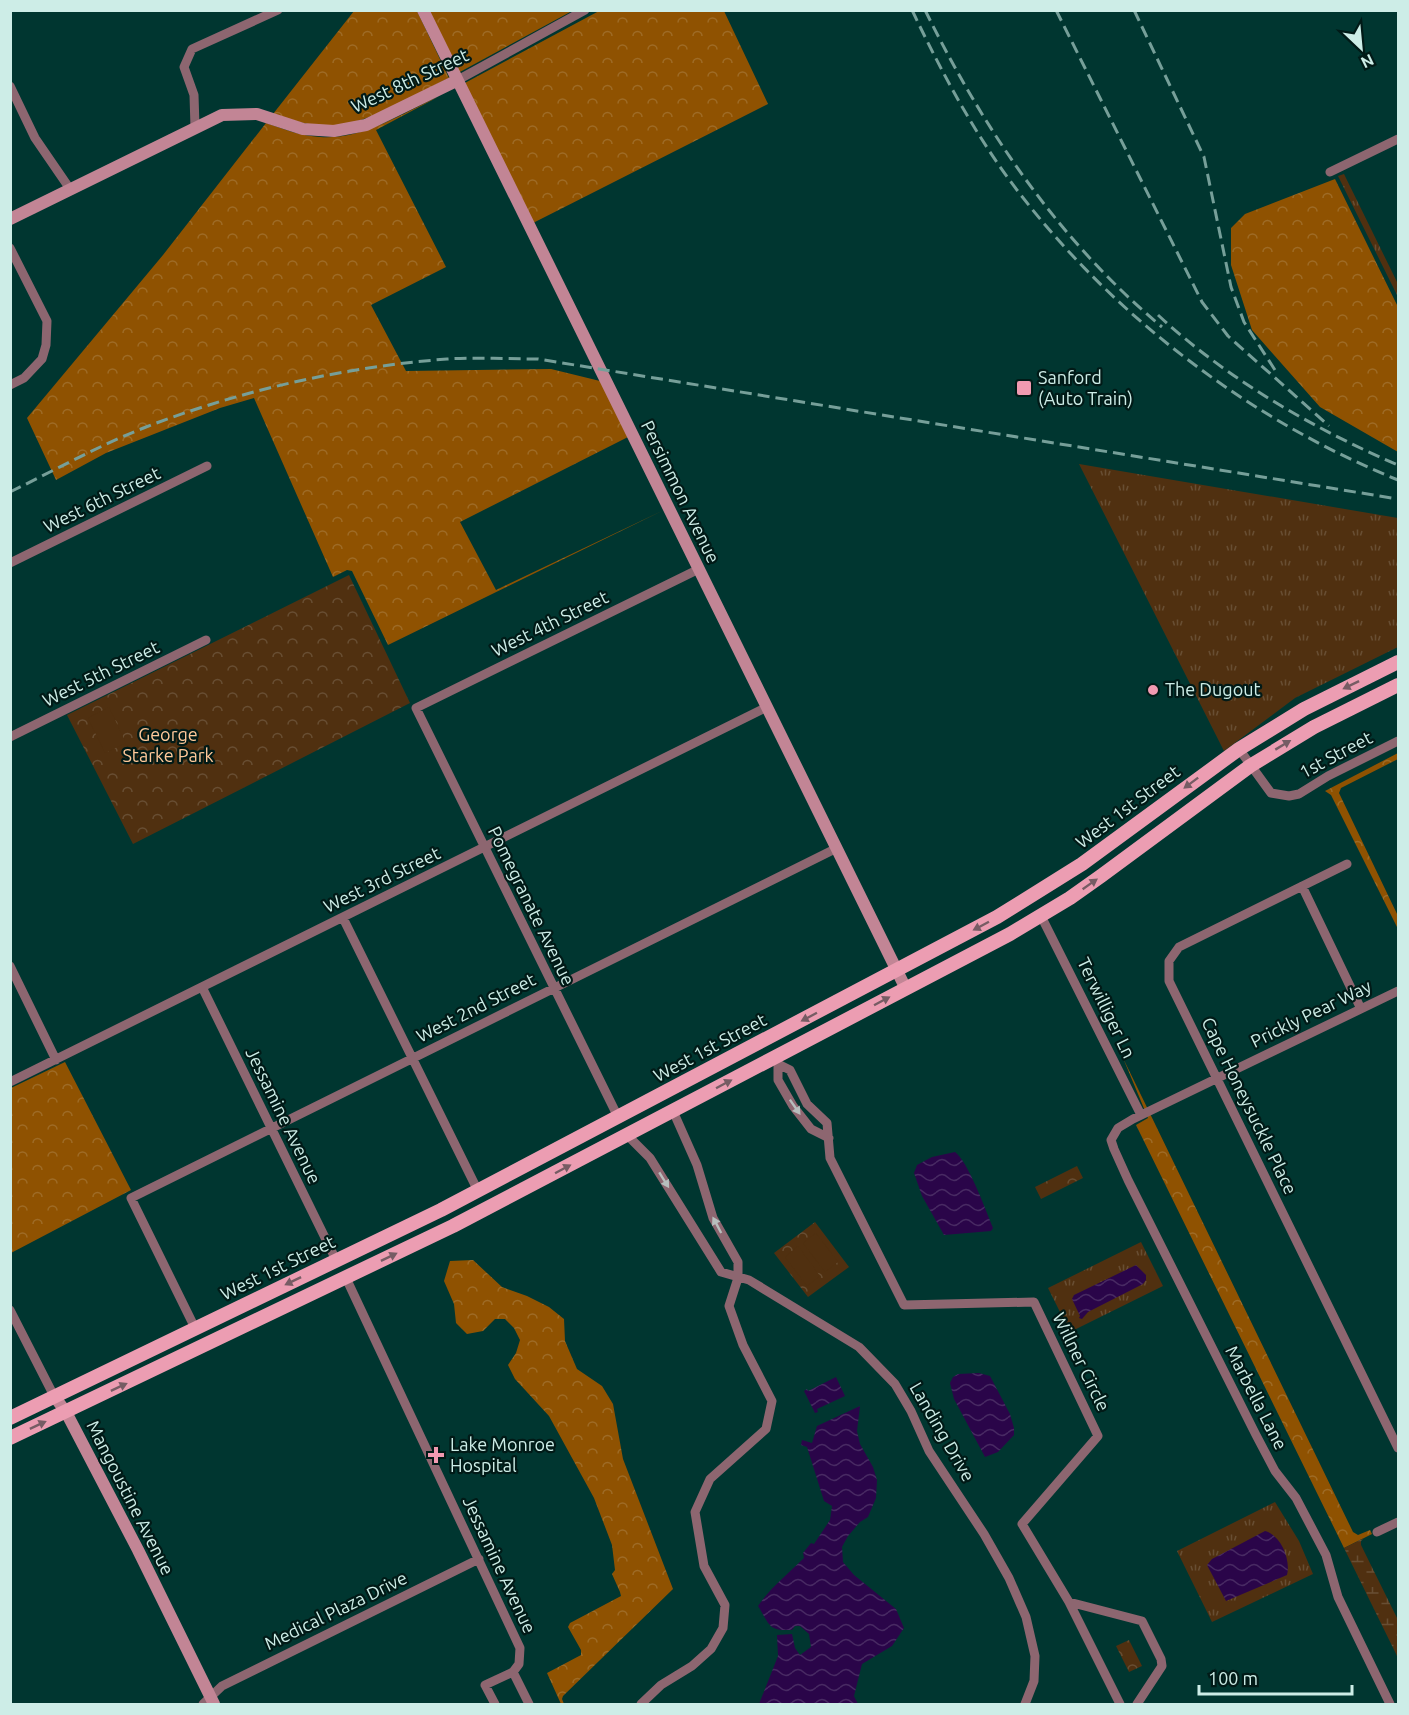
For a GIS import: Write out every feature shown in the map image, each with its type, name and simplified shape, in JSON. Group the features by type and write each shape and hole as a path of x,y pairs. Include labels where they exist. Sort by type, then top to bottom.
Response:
{"main road":[{"name":"West 1st Street","path":"10,1418 478,1191 998,917 1048,887 1110,844 1239,749 1304,709 1398,662"},
{"path":"10,1438 453,1226 673,1111 776,1061 1041,916 1101,876 1250,766 1314,727 1398,685"},
{"path":"582,1159 591,1145 612,1133 618,1117"},
{"path":"346,1278 358,1258 392,1240 406,1226"},
{"path":"298,1301 312,1285 329,1275 336,1260"}],"street":[{"path":"195,127 194,95 184,67 192,49 278,10"},
{"name":"Persimmon Avenue","path":"423,10 456,81 906,989"},
{"name":"West 8th Street","path":"10,219 222,115 257,114 303,129 334,131 366,125 456,81 585,10"},
{"path":"10,86 35,138 70,189"},
{"path":"1329,172 1398,139"},
{"path":"10,248 47,321 46,345 42,359 24,378 10,385"},
{"name":"West 6th Street","path":"10,563 207,466"},
{"name":"West 4th Street","path":"416,708 699,569"},
{"name":"West 5th Street","path":"10,737 206,640"},
{"name":"West 3rd Street","path":"10,1082 767,707"},
{"name":"Pomegranate Avenue","path":"416,708 483,848 618,1117"},
{"name":"1st Street","path":"1239,749 1271,793 1290,796 1299,794 1328,776 1398,741"},
{"name":"West 2nd Street","path":"195,1328 132,1198 837,848"},
{"name":"Cape Honeysuckle Place","path":"1347,864 1179,947 1169,962 1169,981 1397,1442"},
{"path":"1302,886 1361,1009"},
{"name":"Terwilliger Ln","path":"1041,916 1141,1115"},
{"path":"343,918 478,1191"},
{"path":"10,966 56,1060"},
{"name":"Jessamine Avenue","path":"202,987 336,1260"},
{"name":"Prickly Pear Way","path":"1141,1115 1398,991"},
{"path":"776,1061 778,1080 793,1106 811,1129 829,1138"},
{"name":"Willner Circle","path":"776,1061 789,1070 807,1104 826,1123 830,1158 904,1305 1034,1302 1098,1436 1022,1524 1069,1602 1120,1704"},
{"path":"641,1704 661,1685 692,1666 711,1649 723,1628 725,1605 704,1566 695,1512 710,1479 766,1428 772,1401 743,1345 729,1306 738,1278 738,1262 713,1218 697,1165 673,1111"},
{"name":"Marbella Lane","path":"1141,1115 1115,1132 1111,1140 1114,1149 1275,1471 1296,1498 1326,1555 1338,1597 1390,1704"},
{"name":"Landing Drive","path":"627,1135 650,1158 721,1272 749,1280 859,1347 895,1384 911,1411 929,1451 984,1534 1004,1569 1026,1617 1035,1656 1034,1681 1025,1704"},
{"name":"Jessamine Avenue","path":"346,1278 520,1648 519,1664 513,1672"},
{"name":"Mangoustine Avenue","path":"10,1310 138,1550 209,1702"},
{"path":"1377,1532 1398,1522"},
{"name":"Medical Plaza Drive","path":"209,1702 222,1686 479,1559"},
{"path":"1069,1602 1142,1621 1161,1659 1162,1666 1137,1704"},
{"path":"495,1704 485,1685 513,1672 529,1704"}],"green space":[{"path":"354,11 417,11 449,78 392,107 346,124 332,126 302,123 273,114"},
{"path":"428,11 572,11 458,73"},
{"path":"599,11 724,11 768,104 533,223 463,84"},
{"path":"438,97 376,130 446,267 371,305 406,371 551,369 600,381 628,437 460,522 496,590 664,510 388,645 352,571 347,570 333,577 254,398 220,408 106,453 56,480 27,418 163,255 266,123 306,135 336,137 366,130"},
{"path":"1344,174 1398,284 1398,297 1338,176"},
{"path":"1335,179 1398,307 1398,452 1320,407 1252,330 1231,265 1231,228 1245,214"},
{"path":"1079,464 1398,518 1398,647 1295,698 1224,751"},
{"name":"George Starke Park","path":"349,575 410,703 133,844 67,715"},
{"path":"109,707 126,743 105,753 88,718"},
{"path":"1398,753 1398,759 1341,788 1339,793 1398,916 1398,929 1331,795 1325,791"},
{"path":"1123,1058 1353,1532 1358,1535 1370,1530 1372,1534 1344,1548 1136,1125 1148,1118"},
{"path":"65,1062 131,1190 11,1253 11,1088"},
{"path":"1077,1166 1083,1178 1041,1199 1035,1187"},
{"path":"815,1222 849,1267 808,1297 774,1253"},
{"path":"816,1233 838,1262 825,1272 803,1243"},
{"path":"1141,1242 1163,1286 1070,1332 1048,1288"},
{"path":"798,1246 820,1276 807,1286 785,1257"},
{"path":"473,1260 502,1287 549,1307 564,1319 565,1341 577,1369 602,1386 613,1404 623,1459 673,1589 563,1696 564,1704 561,1704 547,1673 581,1655 581,1650 568,1627 570,1623 621,1596 612,1574 615,1570 612,1545 594,1498 549,1416 515,1379 508,1365 516,1353 520,1340 514,1328 505,1319 495,1319 483,1331 467,1334 456,1323 454,1304 444,1281 450,1261"},
{"path":"1275,1502 1299,1541 1313,1574 1212,1622 1177,1551"},
{"path":"1364,1538 1361,1545 1398,1620 1398,1658 1344,1548"},
{"path":"1129,1640 1142,1666 1129,1672 1116,1646"}],"water":[{"path":"955,1152 965,1165 976,1187 993,1228 991,1231 944,1235 922,1196 914,1173 917,1165 932,1157"},
{"path":"1136,1265 1146,1275 1143,1284 1088,1312 1082,1319 1079,1318 1072,1299 1074,1295"},
{"path":"979,1373 990,1376 1010,1414 1014,1428 1014,1435 998,1452 985,1457 954,1399 950,1383 958,1374"},
{"path":"836,1377 845,1396 817,1409 818,1412 815,1413 804,1391"},
{"path":"860,1406 857,1431 860,1444 873,1467 877,1480 876,1498 868,1517 860,1522 842,1547 843,1562 854,1575 896,1609 904,1628 892,1646 862,1664 854,1696 858,1704 759,1704 778,1656 777,1635 792,1634 795,1648 800,1655 811,1647 809,1634 800,1626 795,1626 792,1630 774,1628 770,1626 758,1606 804,1558 803,1553 811,1543 814,1544 830,1520 832,1506 824,1501 807,1447 801,1445 802,1440 812,1443 817,1426"},
{"path":"1265,1531 1276,1537 1284,1549 1288,1562 1287,1575 1226,1601 1207,1565 1212,1559"}],"railway":[{"path":"912,10 935,57 987,148 1017,190 1055,236 1097,280 1141,322 1188,360 1238,395 1343,456 1398,480"},
{"path":"925,10 972,98 1027,181 1057,221 1090,258 1162,327"},
{"path":"1056,10 1202,302 1228,336 1329,426"},
{"path":"1134,10 1204,157 1231,287 1244,322 1275,370"},
{"path":"1158,315 1213,360 1272,400 1334,435 1398,465"},
{"path":"10,492 146,427 256,391 370,368 447,359 481,358 538,359 1398,499"}],"place":[{"name":"Sanford (Auto Train)","path":"1024,388"},
{"name":"The Dugout","path":"1153,690"},
{"name":"Lake Monroe Hospital","path":"436,1455"}]}
